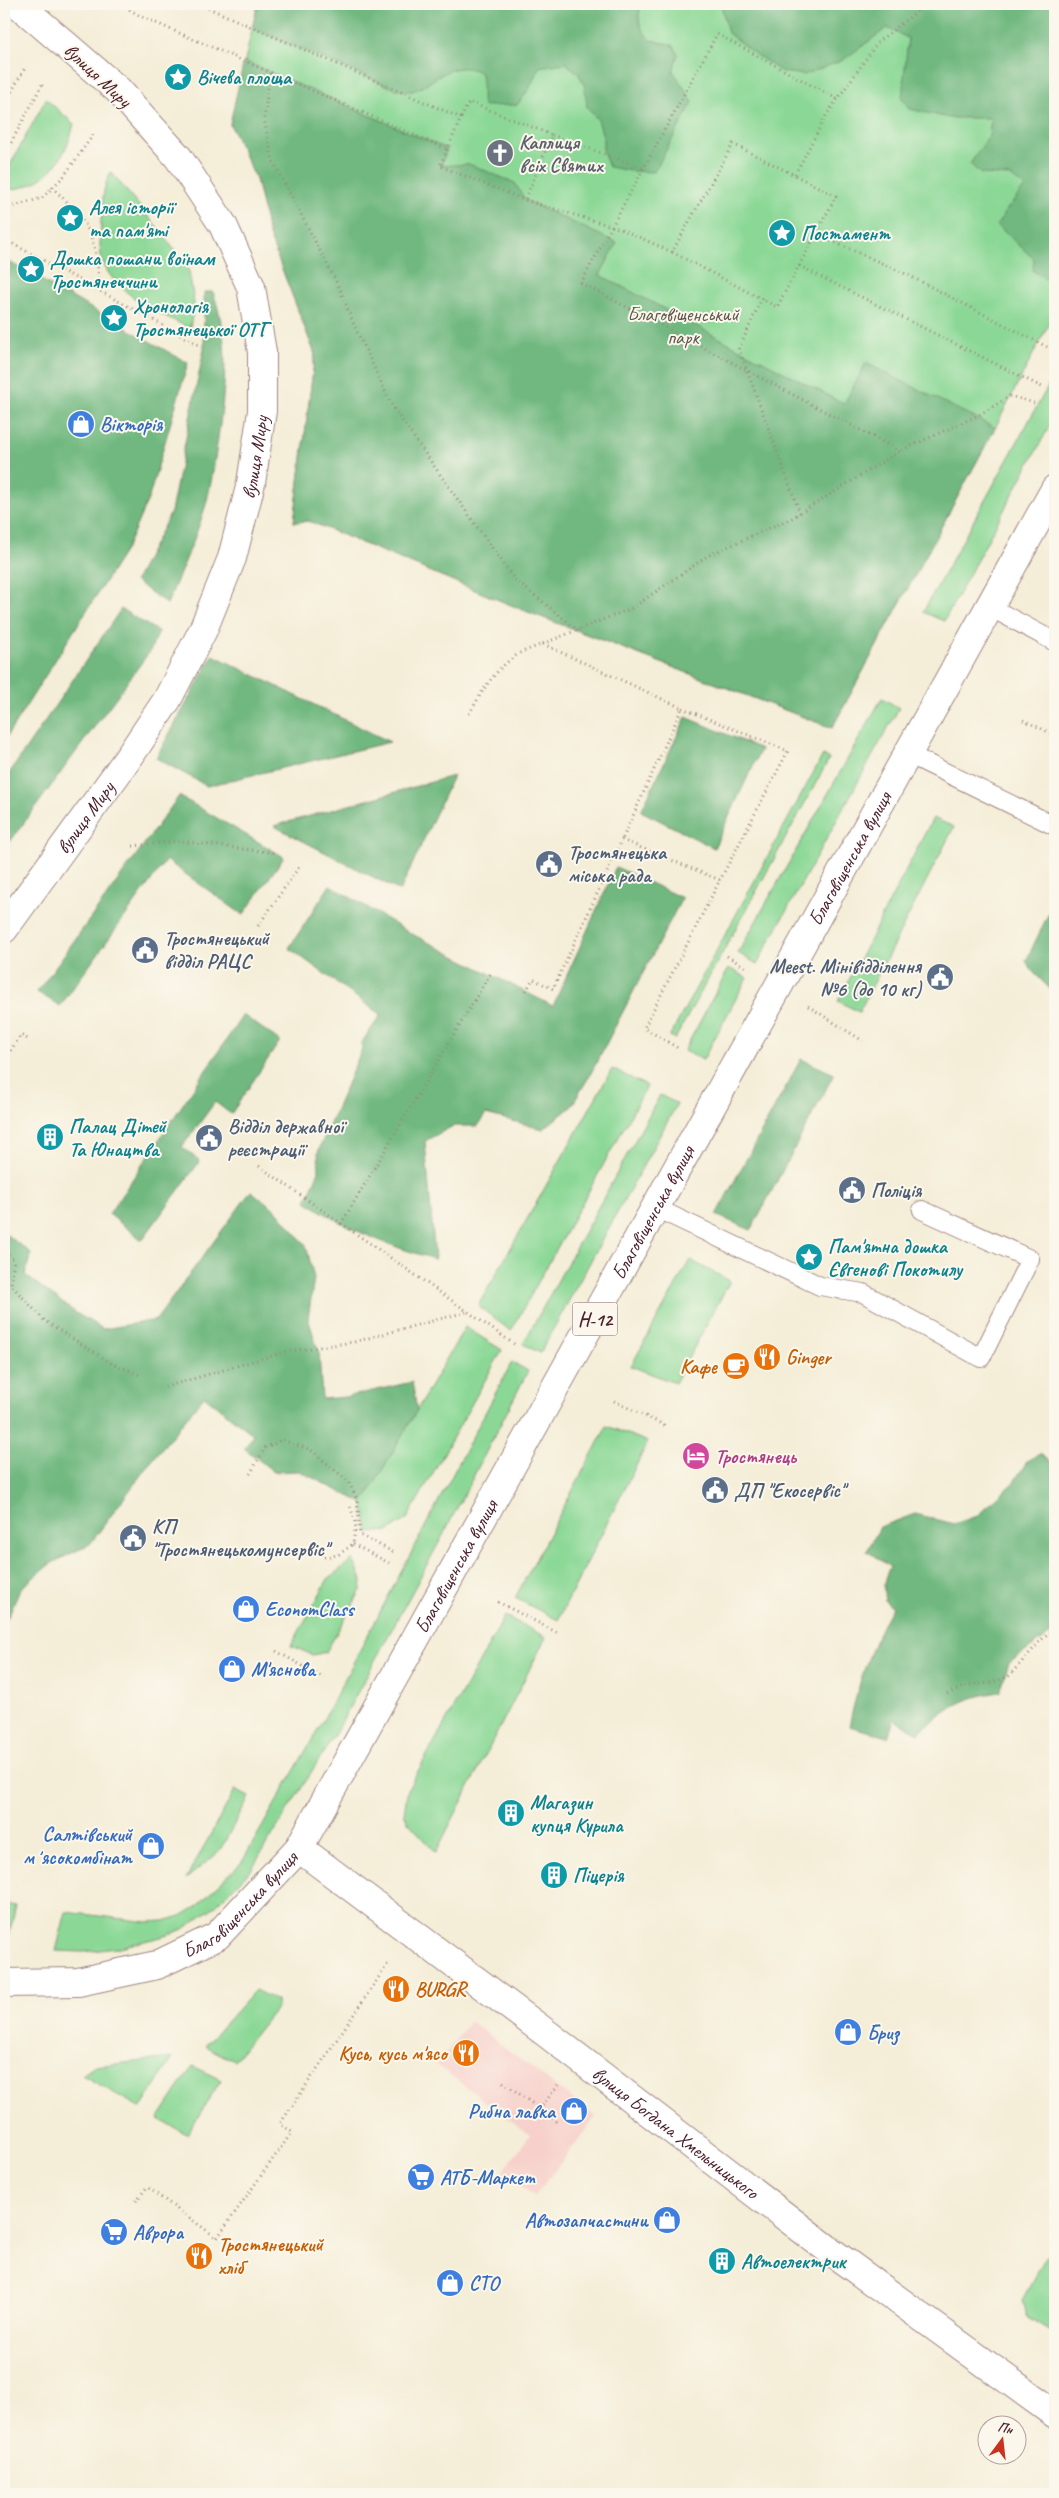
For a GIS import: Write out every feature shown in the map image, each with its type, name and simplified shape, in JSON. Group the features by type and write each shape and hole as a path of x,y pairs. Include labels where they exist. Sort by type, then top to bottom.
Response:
{"street":[{"name":"вулиця Миру","path":"4,929 129,757 167,700 203,630 232,558 251,483 262,411 262,352 251,287 223,225 178,157 118,90 18,4"},
{"name":"Благовіщенська вулиця","path":"4,1983 78,1982 157,1965 217,1936 299,1848 1055,489"},
{"name":"вулиця Богдана Хмельницького","path":"299,1848 546,2033 829,2250 1055,2414"}],"lane":[{"path":"990,607 1055,642"},
{"path":"908,754 1055,826"},
{"path":"656,1208 820,1286 863,1293 981,1358 1030,1259 922,1210"}],"path":[{"path":"122,4 140,16 448,150"},
{"path":"198,4 461,118"},
{"path":"795,174 837,98 878,42 926,4"},
{"path":"837,98 717,34 610,226 581,283 746,368 900,451"},
{"path":"4,105 26,66"},
{"path":"270,72 266,91 264,120 273,161 340,286 354,325 393,408 514,579 579,631"},
{"path":"4,156 43,83"},
{"path":"643,168 469,102 440,166 525,200 610,226 672,252 778,306 836,196 733,144 672,252"},
{"path":"4,209 42,198 64,176 93,135"},
{"path":"525,200 552,135"},
{"path":"52,187 84,221 94,248 99,270 99,291"},
{"path":"816,234 906,274 1055,351"},
{"path":"4,239 199,345"},
{"path":"799,266 1042,388"},
{"path":"762,298 739,349 800,513"},
{"path":"469,714 488,682 503,663 520,653 579,631 632,608 710,555 800,513 900,451 979,415 1010,396 1034,403"},
{"path":"543,644 682,708 788,751 644,1028 678,1048"},
{"path":"526,991 533,980 553,989 682,708"},
{"path":"1023,720 1055,736"},
{"path":"622,840 720,880"},
{"path":"133,846 179,841 276,853"},
{"path":"258,926 299,867"},
{"path":"341,1224 490,974"},
{"path":"4,1056 6,1057 21,1035 29,1040"},
{"path":"259,1166 514,1344"},
{"path":"4,1252 14,1260 11,1285 45,1321 111,1363 140,1375"},
{"path":"165,1387 284,1352 354,1342 466,1311"},
{"path":"614,1401 666,1426"},
{"path":"250,1474 265,1448 282,1440 311,1450 349,1482 357,1500 360,1535 395,1553"},
{"path":"324,1556 338,1555 353,1544 356,1523 350,1506"},
{"path":"353,1544 389,1562"},
{"path":"498,1602 560,1634"},
{"path":"947,1694 967,1685 990,1683 1008,1677 1055,1625"},
{"path":"276,1651 324,1678"},
{"path":"136,2201 147,2187 217,2238 292,2132 280,2124 389,1962"},
{"path":"503,2082 559,2123"},
{"path":"540,2109 560,2083"}],"shaded area":[{"path":"470,2021 596,2117 535,2196 502,2173 530,2135 437,2065"}],"green space":[{"name":"Благовіщенський парк","path":"258,4 1055,4 1055,312 995,428 832,728 523,610 309,521 294,522 315,354 269,235 256,179 230,124"},
{"path":"258,4 641,4 639,19 643,31 650,40 673,45 678,54 673,71 693,102 654,172 631,171 609,167 603,152 603,136 598,120 587,107 585,87 579,74 566,63 539,67 529,89 517,105 483,106 480,72 460,68 451,70 412,91 393,88 252,28"},
{"path":"721,4 1055,4 1055,285 1033,271 1034,259 997,225 1025,187 1010,176 981,174 970,164 989,136 991,118 949,118 910,109 902,98 908,38 887,28 843,60 804,75 782,72 728,33"},
{"path":"244,61 447,149 441,166 469,164 515,183 525,200 617,243 600,275 844,404 866,363 995,428 832,728 523,610 309,521 294,522 315,354 269,235 256,179 230,124"},
{"path":"46,99 74,124 65,150 59,161 42,178 19,188 4,190 4,176"},
{"path":"111,172 163,234 189,271 194,303 190,328 153,310 128,293 117,283 103,262 100,241 101,214 103,195"},
{"path":"4,259 188,363 149,497 127,547 4,741"},
{"path":"204,292 213,292 224,342 225,374 220,424 206,504 193,542 167,604 135,581 171,512 204,349"},
{"path":"1055,374 1055,416 944,621 923,612"},
{"path":"121,609 159,632 150,651 4,850 4,781"},
{"path":"213,655 390,742 207,786 156,758"},
{"path":"882,698 899,708 757,964 738,953"},
{"path":"686,717 761,749 714,848 641,811"},
{"path":"823,755 829,759 675,1039 670,1036"},
{"path":"453,776 400,891 274,826"},
{"path":"179,796 284,857 243,915 166,860 60,1006 37,992"},
{"path":"933,818 954,827 859,1012 838,1001"},
{"path":"616,867 682,898 590,1075 571,1107 543,1129 486,1114 477,1126 453,1126 425,1141 435,1259 368,1236 336,1220 306,1201 319,1171 318,1152 362,1049 362,1042 381,1015 289,948 330,885 408,932 553,1006"},
{"path":"1055,900 1055,994 1033,972 1026,961"},
{"path":"729,968 747,978 703,1060 684,1051"},
{"path":"243,1015 280,1041 231,1114 215,1102 182,1147 200,1161 142,1240 109,1214"},
{"path":"801,1059 834,1074 751,1230 716,1215"},
{"path":"612,1069 647,1086 511,1331 478,1306"},
{"path":"660,1095 677,1104 540,1353 523,1344"},
{"path":"251,1191 276,1210 306,1245 314,1278 308,1318 319,1353 322,1399 346,1397 412,1382 417,1410 363,1503 299,1471 274,1472 244,1448 254,1435 204,1396 146,1468 90,1544 50,1564 21,1588 4,1625 4,1233 31,1253 25,1275 76,1313 103,1329 156,1320"},
{"path":"690,1260 730,1281 675,1383 631,1366"},
{"path":"465,1327 502,1350 407,1519 389,1531 368,1533 363,1503"},
{"path":"512,1362 528,1371 442,1537 336,1732 251,1870 215,1906 185,1928 169,1935 116,1948 84,1952 56,1951 66,1912 148,1922 164,1921 181,1916 196,1907 242,1862 321,1724"},
{"path":"607,1426 648,1442 558,1620 515,1598"},
{"path":"1040,1454 1055,1465 1055,1631 1009,1663 1000,1692 966,1700 956,1705 937,1717 919,1733 894,1720 888,1737 849,1726 866,1665 892,1607 885,1601 884,1591 885,1579 890,1567 867,1551 880,1527 915,1514 954,1524 977,1516 1014,1482 1028,1460"},
{"path":"353,1559 362,1580 361,1590 326,1652 313,1655 291,1646 328,1579"},
{"path":"505,1616 546,1637 436,1852 408,1822 404,1813 408,1789"},
{"path":"235,1790 249,1797 219,1852 186,1879"},
{"path":"4,1904 16,1906 7,1945 4,1945"},
{"path":"255,1990 277,2001 277,2007 234,2061 205,2046"},
{"path":"173,2058 141,2108 82,2075 95,2066"},
{"path":"193,2066 221,2080 187,2134 158,2119"},
{"path":"1055,2240 1055,2333 1026,2316 1022,2300"}],"place":[{"name":"Вічева площа","path":"178,77"},
{"name":"Каплиця всіх Святих","path":"500,153"},
{"name":"Алея історії та пам'яті","path":"70,218"},
{"name":"Постамент","path":"782,233"},
{"name":"Дошка пошани воїнам Тростянеччини","path":"31,269"},
{"name":"Хронологія Тростянецької ОТГ","path":"114,318"},
{"name":"Вікторія","path":"81,424"},
{"name":"Тростянецька міська рада","path":"549,864"},
{"name":"Тростянецький відділ РАЦС","path":"145,950"},
{"name":"Meest. Мінівідділення №6 (до 10 кг)","path":"940,977"},
{"name":"Палац Дітей Та Юнацтва","path":"50,1137"},
{"name":"Відділ державної реєстрації","path":"209,1138"},
{"name":"Поліція","path":"852,1190"},
{"name":"Пам'ятна дошка Євгенові Покотилу","path":"809,1257"},
{"name":"Ginger","path":"767,1357"},
{"name":"Кафе","path":"736,1366"},
{"name":"Тростянець","path":"696,1456"},
{"name":"ДП \"Екосервіс\"","path":"715,1490"},
{"name":"КП \"Тростянецькомунсервіс\"","path":"133,1538"},
{"name":"EconomClass","path":"246,1609"},
{"name":"М'яснова","path":"232,1669"},
{"name":"Магазин купця Курила","path":"511,1813"},
{"name":"Салтівський мʼясокомбінат","path":"151,1846"},
{"name":"Піцерія","path":"554,1875"},
{"name":"BURGR","path":"396,1989"},
{"name":"Бриз","path":"848,2032"},
{"name":"Кусь, кусь м'ясо","path":"466,2053"},
{"name":"Рибна лавка","path":"574,2111"},
{"name":"АТБ-Маркет","path":"421,2177"},
{"name":"Автозапчастини","path":"667,2220"},
{"name":"Аврора","path":"114,2232"},
{"name":"Тростянецький хліб","path":"199,2256"},
{"name":"Автоелектрик","path":"722,2261"},
{"name":"СТО","path":"450,2283"}]}
